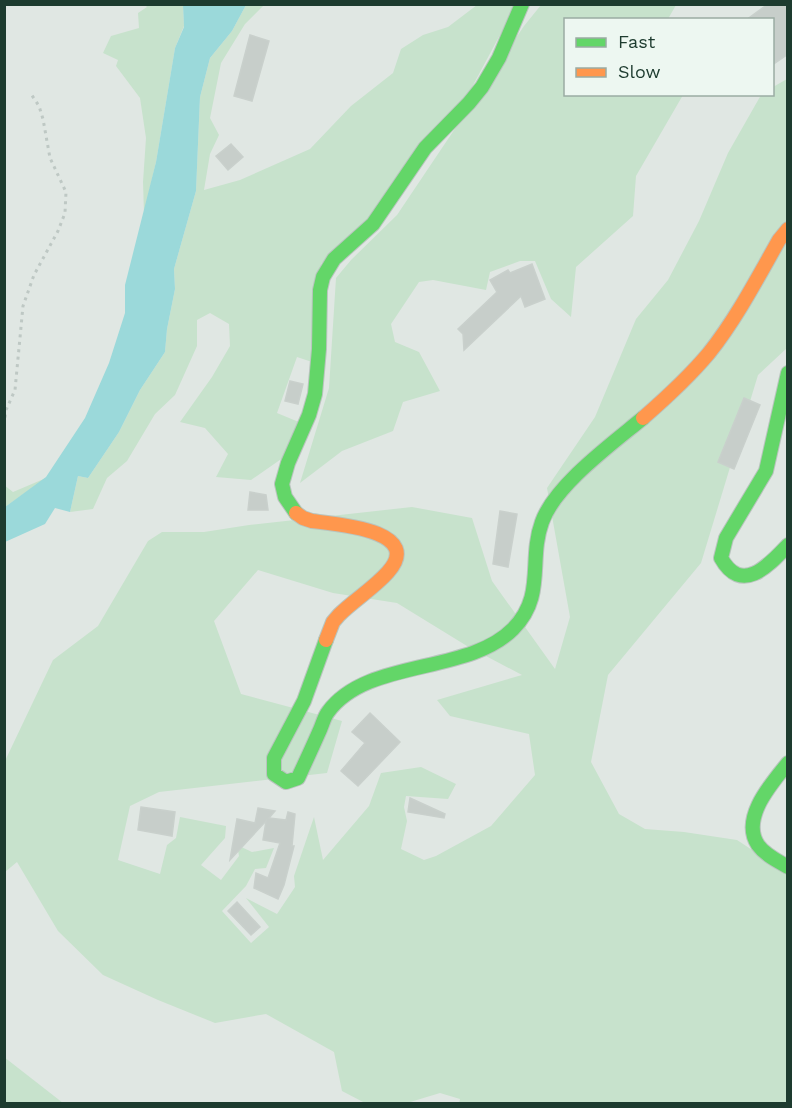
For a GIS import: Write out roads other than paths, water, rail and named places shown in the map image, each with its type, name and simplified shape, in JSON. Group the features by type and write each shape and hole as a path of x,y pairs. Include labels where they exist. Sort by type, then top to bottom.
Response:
{"main road":[{"path":"522,4 482,87 425,148 374,224 334,258 322,277 318,375 311,409 290,461 282,490 288,504 302,518 384,535 394,545 396,552 395,560 387,574 333,622 304,701 274,758 274,774 277,778 286,782 298,778 328,712 333,705 354,690 379,679 481,649 500,639 520,622 534,597 537,537 551,505 592,460 662,402 702,362 731,322 779,240 788,230"},
{"path":"788,372 766,471 761,484 724,544 722,558 730,570 748,574 767,567 788,545"},
{"path":"788,764 763,796 754,818 753,832 763,851 788,867"}],"water":[{"path":"183,5 246,5 232,31 210,58 200,97 196,191 174,269 175,289 165,352 140,390 119,432 88,478 78,476 70,512 55,508 45,524 5,542 5,507 46,477 85,418 109,363 125,313 125,285 156,162 175,48 184,27"}]}
